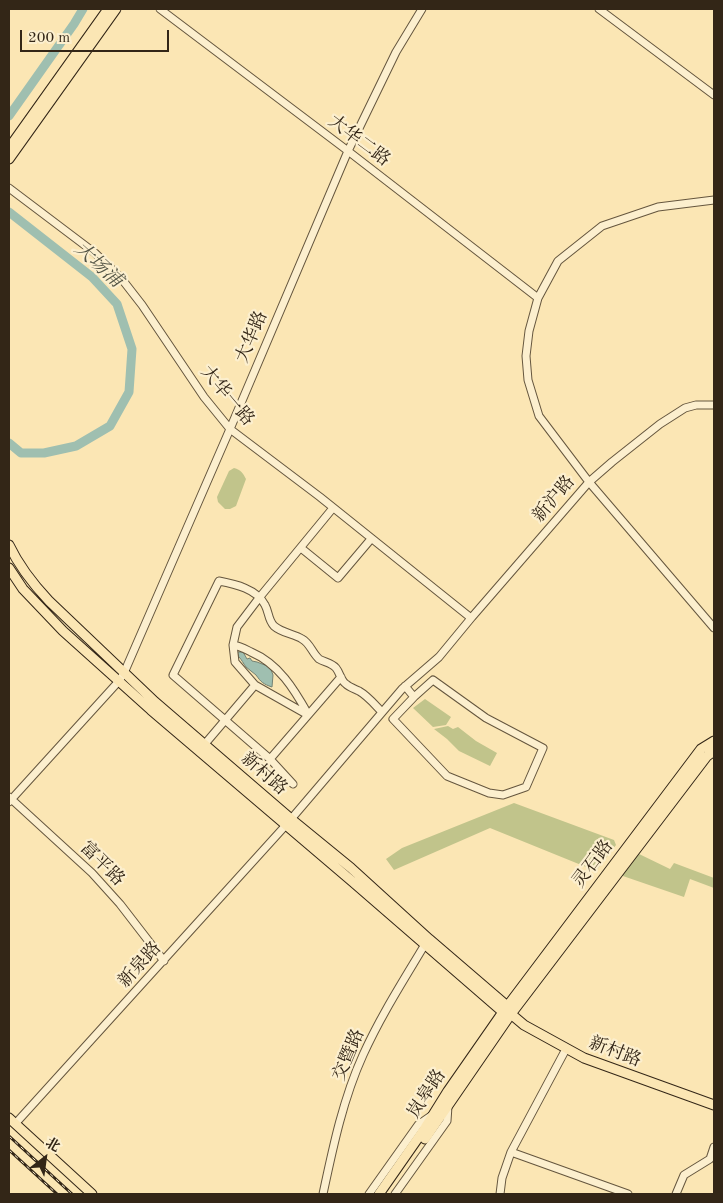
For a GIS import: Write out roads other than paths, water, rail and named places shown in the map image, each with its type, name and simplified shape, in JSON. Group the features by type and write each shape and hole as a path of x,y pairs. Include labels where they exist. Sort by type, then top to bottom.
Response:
{"main road":[{"path":"9,148 108,9"},
{"path":"9,159 116,9"},
{"name":"新村路","path":"9,545 16,560 49,602 155,702 289,822 524,1025 566,1049 598,1064 714,1106"},
{"name":"新村路","path":"9,568 23,589 36,603 118,681 289,822"},
{"name":"灵石路","path":"507,1011 700,749 714,741"},
{"name":"灵石路","path":"507,1011 707,756 714,751"},
{"name":"岚皋路","path":"386,1194 448,1105 507,1011"},
{"name":"岚皋路","path":"379,1194 448,1092 507,1011"},
{"path":"12,1121 92,1194"}],"street":[{"name":"大华二路","path":"160,9 538,298"},
{"name":"大华路","path":"10,799 118,681 124,672 348,151 396,52 422,9"},
{"path":"601,10 714,95"},
{"name":"大华一路","path":"9,188 95,253 121,278 142,305 204,397 230,429 471,618"},
{"name":"新沪路","path":"289,822 405,686 439,657 589,482 539,416 528,380 526,356 528,332 538,298 558,261 602,226 658,206 714,200"},
{"path":"714,405 696,405 684,408 660,424 589,482 714,628"},
{"path":"308,715 255,685 236,662 233,645 237,627 333,508"},
{"path":"301,548 338,578 371,539"},
{"path":"293,784 270,759 174,674 219,581 235,584 251,591 262,600 274,626 303,639 309,645 314,655 335,666 344,684 361,692 382,712"},
{"path":"233,645 255,653 283,675 295,691 308,715"},
{"path":"270,759 341,677"},
{"path":"433,680 486,718 543,748 526,787 503,795 489,793 447,776 393,719 414,697 433,680"},
{"path":"204,744 255,685"},
{"path":"405,686 414,697"},
{"name":"富平路","path":"10,799 92,872 164,960"},
{"name":"新泉路","path":"12,1121 164,960 289,822"},
{"name":"交暨路","path":"324,1194 340,1119 363,1055 427,942"},
{"path":"500,1194 502,1178 511,1152 566,1049"},
{"path":"395,1194 447,1121 448,1105"},
{"path":"369,1194 418,1126 434,1114"},
{"path":"676,1194 684,1175 710,1160 714,1147"},
{"path":"511,1152 628,1194"}],"waterway":[{"name":"大场浦","path":"9,116 83,9"},
{"name":"大场浦","path":"9,212 92,277 117,304 132,349 129,392 110,426 76,446 44,453 21,453 9,443"}],"railway":[{"path":"9,1136 72,1194"},
{"path":"9,1150 57,1194"}]}
